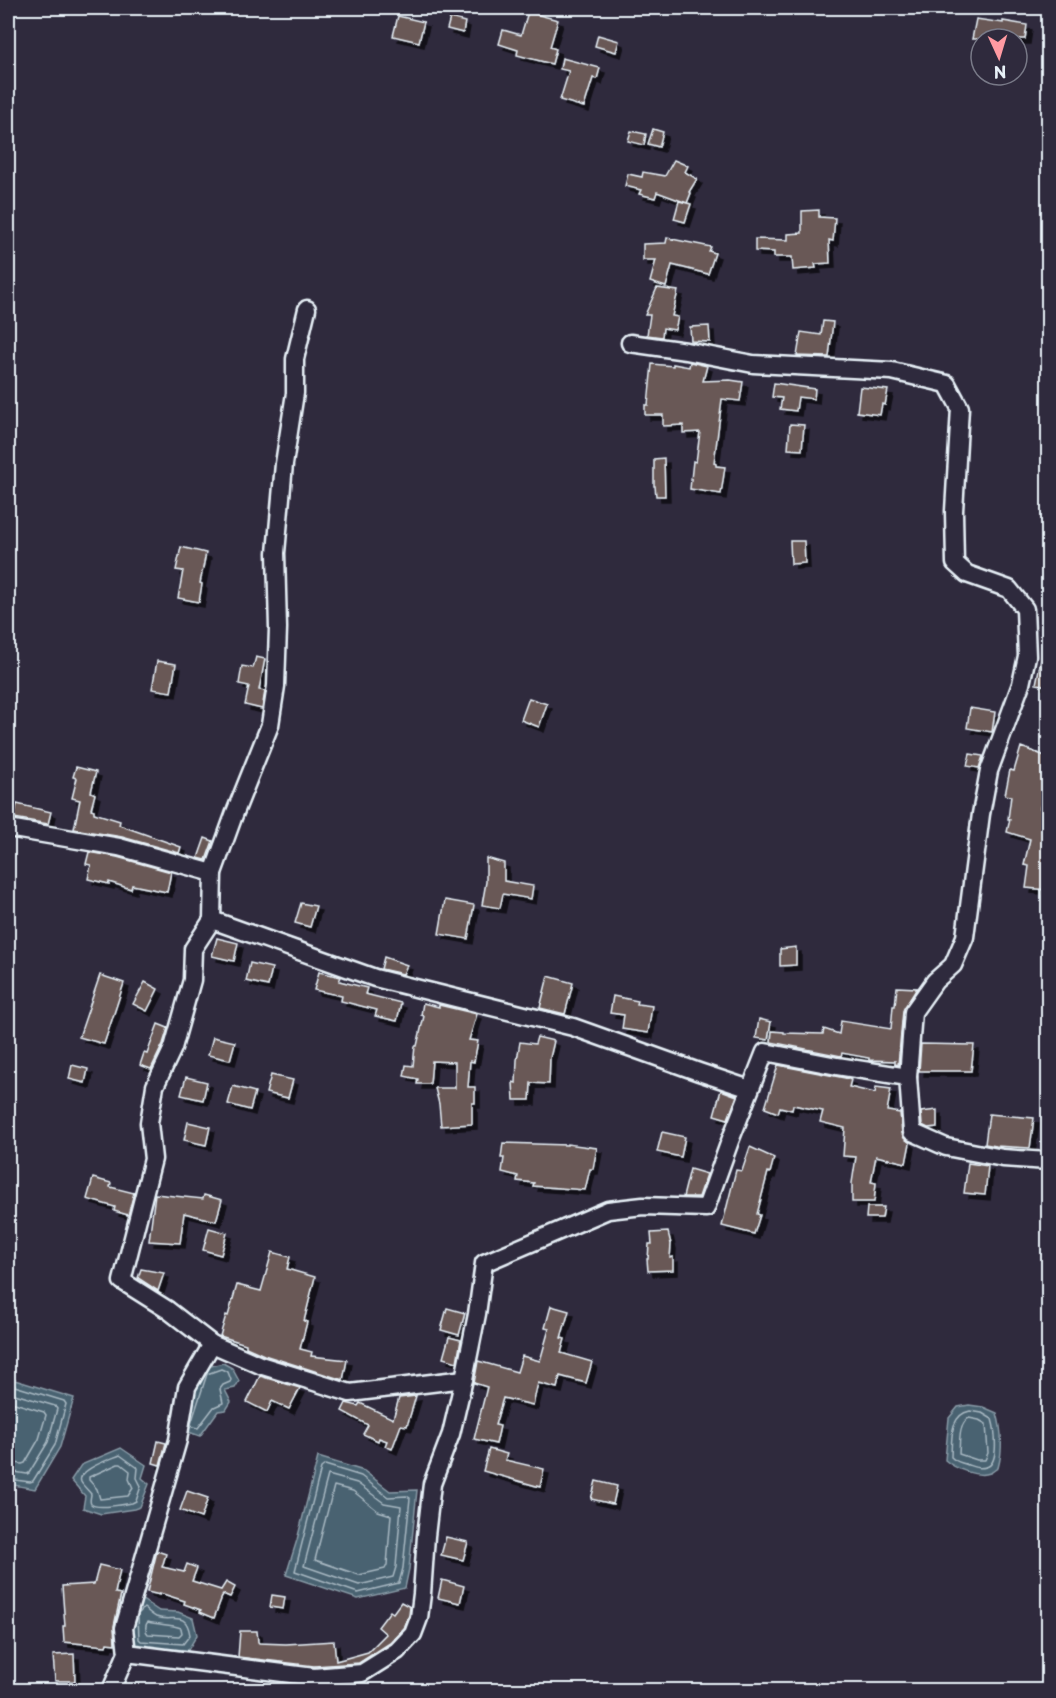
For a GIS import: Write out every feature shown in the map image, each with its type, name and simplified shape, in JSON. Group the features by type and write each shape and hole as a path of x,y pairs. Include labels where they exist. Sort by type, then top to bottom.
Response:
{"street":[{"path":"307,309 295,359 295,393 282,486 276,553 278,628 276,686 270,725 213,873 212,920 193,949 192,980 173,1048 155,1086 149,1123 153,1160 122,1281 168,1310 212,1344 260,1365 350,1393 465,1379"},
{"path":"630,343 753,363 892,371 947,384 960,408 954,511 955,564 967,574 1009,589 1025,609 1027,656 1021,684 989,771 965,937 953,965 935,981 913,1012 908,1077 912,1132 946,1147 1003,1158 1048,1161"},
{"path":"8,828 119,847 213,873"},
{"path":"212,920 375,978 573,1028 750,1089"},
{"path":"127,1653 314,1677 362,1673 397,1651 412,1634 419,1618 432,1484 451,1434 465,1379 484,1263 608,1210 643,1206 706,1208 729,1141 765,1052 908,1077"},
{"path":"111,1690 127,1653 124,1628 178,1440 188,1387 212,1344"}],"water":[{"path":"223,1363 232,1368 239,1381 235,1388 225,1390 231,1402 226,1410 218,1411 200,1436 183,1430 203,1368"},
{"path":"8,1378 74,1398 60,1447 35,1489 8,1484"},
{"path":"969,1405 983,1407 997,1413 1001,1434 1001,1454 998,1468 990,1473 979,1474 966,1471 945,1460 949,1418 958,1407"},
{"path":"121,1448 146,1465 142,1478 149,1484 140,1507 101,1514 83,1508 85,1496 71,1480 81,1465"},
{"path":"318,1457 364,1471 390,1491 417,1490 405,1588 358,1599 286,1575"},
{"path":"141,1599 159,1611 178,1612 193,1618 197,1635 188,1650 134,1647 132,1613"}],"building":[{"path":"528,12 558,20 550,47 556,49 552,64 517,55 518,50 499,44 503,30 521,35"},
{"path":"398,16 424,22 419,42 393,36"},
{"path":"450,18 465,22 463,33 447,29"},
{"path":"976,19 1027,25 1027,27 974,27"},
{"path":"598,35 619,41 616,52 595,46"},
{"path":"562,58 600,68 597,79 593,78 584,107 560,100 569,71 560,69"},
{"path":"653,129 663,132 659,147 648,144"},
{"path":"631,131 646,134 644,145 628,141"},
{"path":"674,160 688,166 685,172 697,179 689,192 691,193 687,203 657,192 655,198 639,194 641,190 625,186 628,174 642,177 643,172 665,176"},
{"path":"679,201 691,204 685,222 674,219"},
{"path":"819,210 819,217 835,218 833,241 829,240 830,263 815,264 816,268 793,270 792,257 774,257 774,252 755,251 755,239 788,240 788,234 802,233 802,211"},
{"path":"667,238 711,247 709,251 715,253 708,274 672,265 666,287 650,282 656,260 643,260 643,244 666,243"},
{"path":"657,288 678,291 672,316 678,317 675,330 663,328 662,337 647,335 650,315 645,315"},
{"path":"823,321 833,322 829,357 797,356 801,332 821,335"},
{"path":"709,326 710,342 691,341 690,327"},
{"path":"690,362 707,366 703,381 743,382 740,401 722,399 714,463 716,466 725,467 721,494 690,489 693,461 696,462 700,432 683,433 683,425 663,426 663,415 645,415 652,364 689,367"},
{"path":"774,383 815,389 814,399 798,397 796,411 780,409 782,398 772,397"},
{"path":"860,387 888,390 880,415 857,412"},
{"path":"790,424 804,425 802,450 788,449"},
{"path":"664,458 665,496 656,496 654,459"},
{"path":"790,541 804,541 805,563 791,564"},
{"path":"181,547 206,553 199,602 178,598 183,571 176,570"},
{"path":"1043,650 1048,650 1048,686 1036,684"},
{"path":"256,657 265,659 259,690 265,691 262,709 245,705 249,686 239,684 242,666 253,668"},
{"path":"157,661 176,664 171,692 152,689"},
{"path":"529,698 547,704 539,727 521,720"},
{"path":"970,708 995,712 992,732 967,728"},
{"path":"1021,747 1048,757 1048,770 1040,808 1048,808 1048,890 1026,888 1029,866 1024,865 1030,839 1007,832 1011,796 1005,795 1010,770 1014,771"},
{"path":"970,754 983,756 979,768 967,766"},
{"path":"76,767 96,772 91,792 95,794 91,809 94,813 120,821 119,825 181,847 179,853 122,837 74,829 80,800 72,798 77,778 73,777"},
{"path":"17,804 51,812 48,824 14,818"},
{"path":"205,838 213,841 206,860 198,858"},
{"path":"89,852 171,872 167,892 132,885 131,889 109,882 109,884 88,879 91,865 86,864"},
{"path":"486,858 504,863 504,881 533,886 531,899 503,894 500,908 482,905 486,882"},
{"path":"445,900 474,905 468,939 439,934"},
{"path":"301,903 316,906 310,927 295,923"},
{"path":"217,938 238,943 234,961 212,956"},
{"path":"796,947 796,965 780,966 780,949"},
{"path":"384,957 407,965 403,974 381,969"},
{"path":"250,963 272,968 268,986 246,981"},
{"path":"319,972 341,977 339,981 367,988 365,994 401,1003 397,1021 375,1016 377,1010 341,1001 342,996 314,990"},
{"path":"100,975 124,983 104,1044 79,1037"},
{"path":"548,976 573,983 565,1014 540,1008"},
{"path":"145,982 158,989 147,1011 133,1004"},
{"path":"897,987 917,988 903,1011 898,1065 895,1061 869,1060 869,1058 842,1053 841,1056 771,1042 772,1031 823,1034 824,1029 839,1034 841,1021 891,1029"},
{"path":"613,996 652,1006 648,1033 622,1029 624,1015 610,1013"},
{"path":"423,1003 477,1014 469,1040 478,1041 474,1062 470,1061 468,1087 475,1087 472,1124 441,1126 435,1088 455,1088 455,1062 432,1061 430,1084 417,1084 418,1079 404,1076 406,1065 413,1066 415,1046 417,1046 424,1016 421,1015"},
{"path":"759,1019 771,1022 768,1040 756,1038"},
{"path":"158,1024 168,1028 151,1069 140,1065 144,1053 147,1054"},
{"path":"213,1037 235,1042 230,1060 208,1055"},
{"path":"537,1037 554,1041 550,1058 549,1084 531,1083 530,1100 514,1100 513,1082 516,1083 520,1042 535,1044"},
{"path":"921,1044 974,1045 971,1071 919,1071"},
{"path":"72,1065 88,1069 85,1083 69,1079"},
{"path":"778,1065 845,1078 851,1080 849,1087 875,1093 876,1087 891,1089 887,1111 900,1113 902,1133 910,1143 906,1163 876,1156 871,1182 876,1183 874,1202 852,1202 856,1157 843,1156 845,1128 820,1122 823,1111 793,1105 792,1110 780,1107 778,1113 765,1108"},
{"path":"271,1075 293,1080 288,1098 266,1093"},
{"path":"186,1077 207,1082 203,1100 181,1095"},
{"path":"233,1086 255,1092 250,1110 228,1104"},
{"path":"721,1090 737,1096 728,1119 714,1115"},
{"path":"937,1110 937,1127 928,1128 922,1125 921,1112"},
{"path":"989,1114 1034,1118 1030,1148 985,1144"},
{"path":"188,1122 210,1127 206,1145 184,1140"},
{"path":"662,1132 685,1137 681,1157 657,1152"},
{"path":"503,1143 567,1144 597,1148 593,1169 590,1169 585,1190 533,1186 534,1183 517,1181 518,1176 502,1172"},
{"path":"750,1147 774,1158 770,1173 768,1172 754,1234 722,1226 736,1170 742,1171"},
{"path":"968,1163 988,1166 985,1195 964,1193"},
{"path":"690,1169 707,1174 699,1197 683,1197"},
{"path":"93,1178 111,1183 110,1187 134,1193 128,1215 114,1211 115,1207 87,1199"},
{"path":"155,1194 203,1199 204,1195 222,1200 216,1221 184,1213 180,1243 149,1241"},
{"path":"867,1207 884,1207 882,1218 866,1218"},
{"path":"209,1228 227,1233 221,1255 203,1250"},
{"path":"668,1232 673,1270 648,1271 647,1259 649,1244 652,1244 651,1233"},
{"path":"272,1252 290,1257 287,1269 315,1277 300,1349 312,1352 311,1356 347,1360 343,1380 264,1355 246,1347 246,1344 220,1336 237,1285 261,1291"},
{"path":"141,1269 164,1273 158,1291 138,1278"},
{"path":"551,1306 569,1311 561,1338 565,1339 561,1353 592,1362 586,1383 560,1376 557,1388 538,1383 533,1405 503,1398 495,1425 500,1426 496,1444 474,1439 487,1387 474,1383 478,1361 517,1372 522,1356 540,1361 549,1329 545,1328"},
{"path":"447,1308 465,1313 459,1335 441,1330"},
{"path":"449,1337 461,1340 457,1362 443,1358"},
{"path":"260,1376 300,1388 289,1409 272,1401 267,1412 247,1402"},
{"path":"416,1396 407,1426 401,1425 392,1449 385,1446 387,1441 379,1438 378,1441 363,1434 368,1425 342,1411 346,1403 358,1406 360,1403 393,1419 399,1398"},
{"path":"158,1441 166,1443 160,1465 153,1463"},
{"path":"489,1449 507,1454 505,1460 544,1469 540,1487 483,1471"},
{"path":"596,1481 617,1486 613,1504 591,1499"},
{"path":"187,1491 208,1498 201,1518 180,1510"},
{"path":"446,1537 468,1542 463,1560 441,1555"},
{"path":"157,1551 166,1554 162,1567 184,1572 187,1564 197,1568 192,1581 221,1590 226,1582 235,1587 230,1597 223,1594 214,1618 184,1604 185,1601 160,1593 160,1595 147,1592"},
{"path":"99,1565 120,1570 115,1593 121,1594 114,1626 115,1644 107,1643 106,1646 64,1642 62,1586 94,1584"},
{"path":"442,1580 464,1586 460,1603 438,1598"},
{"path":"272,1595 285,1597 283,1609 270,1607"},
{"path":"401,1602 410,1607 404,1628 390,1643 359,1663 314,1666 238,1657 240,1631 257,1631 259,1643 334,1641 336,1661 368,1652 386,1634 378,1627 390,1611 393,1613"},
{"path":"74,1654 75,1681 55,1681 53,1655"}]}
